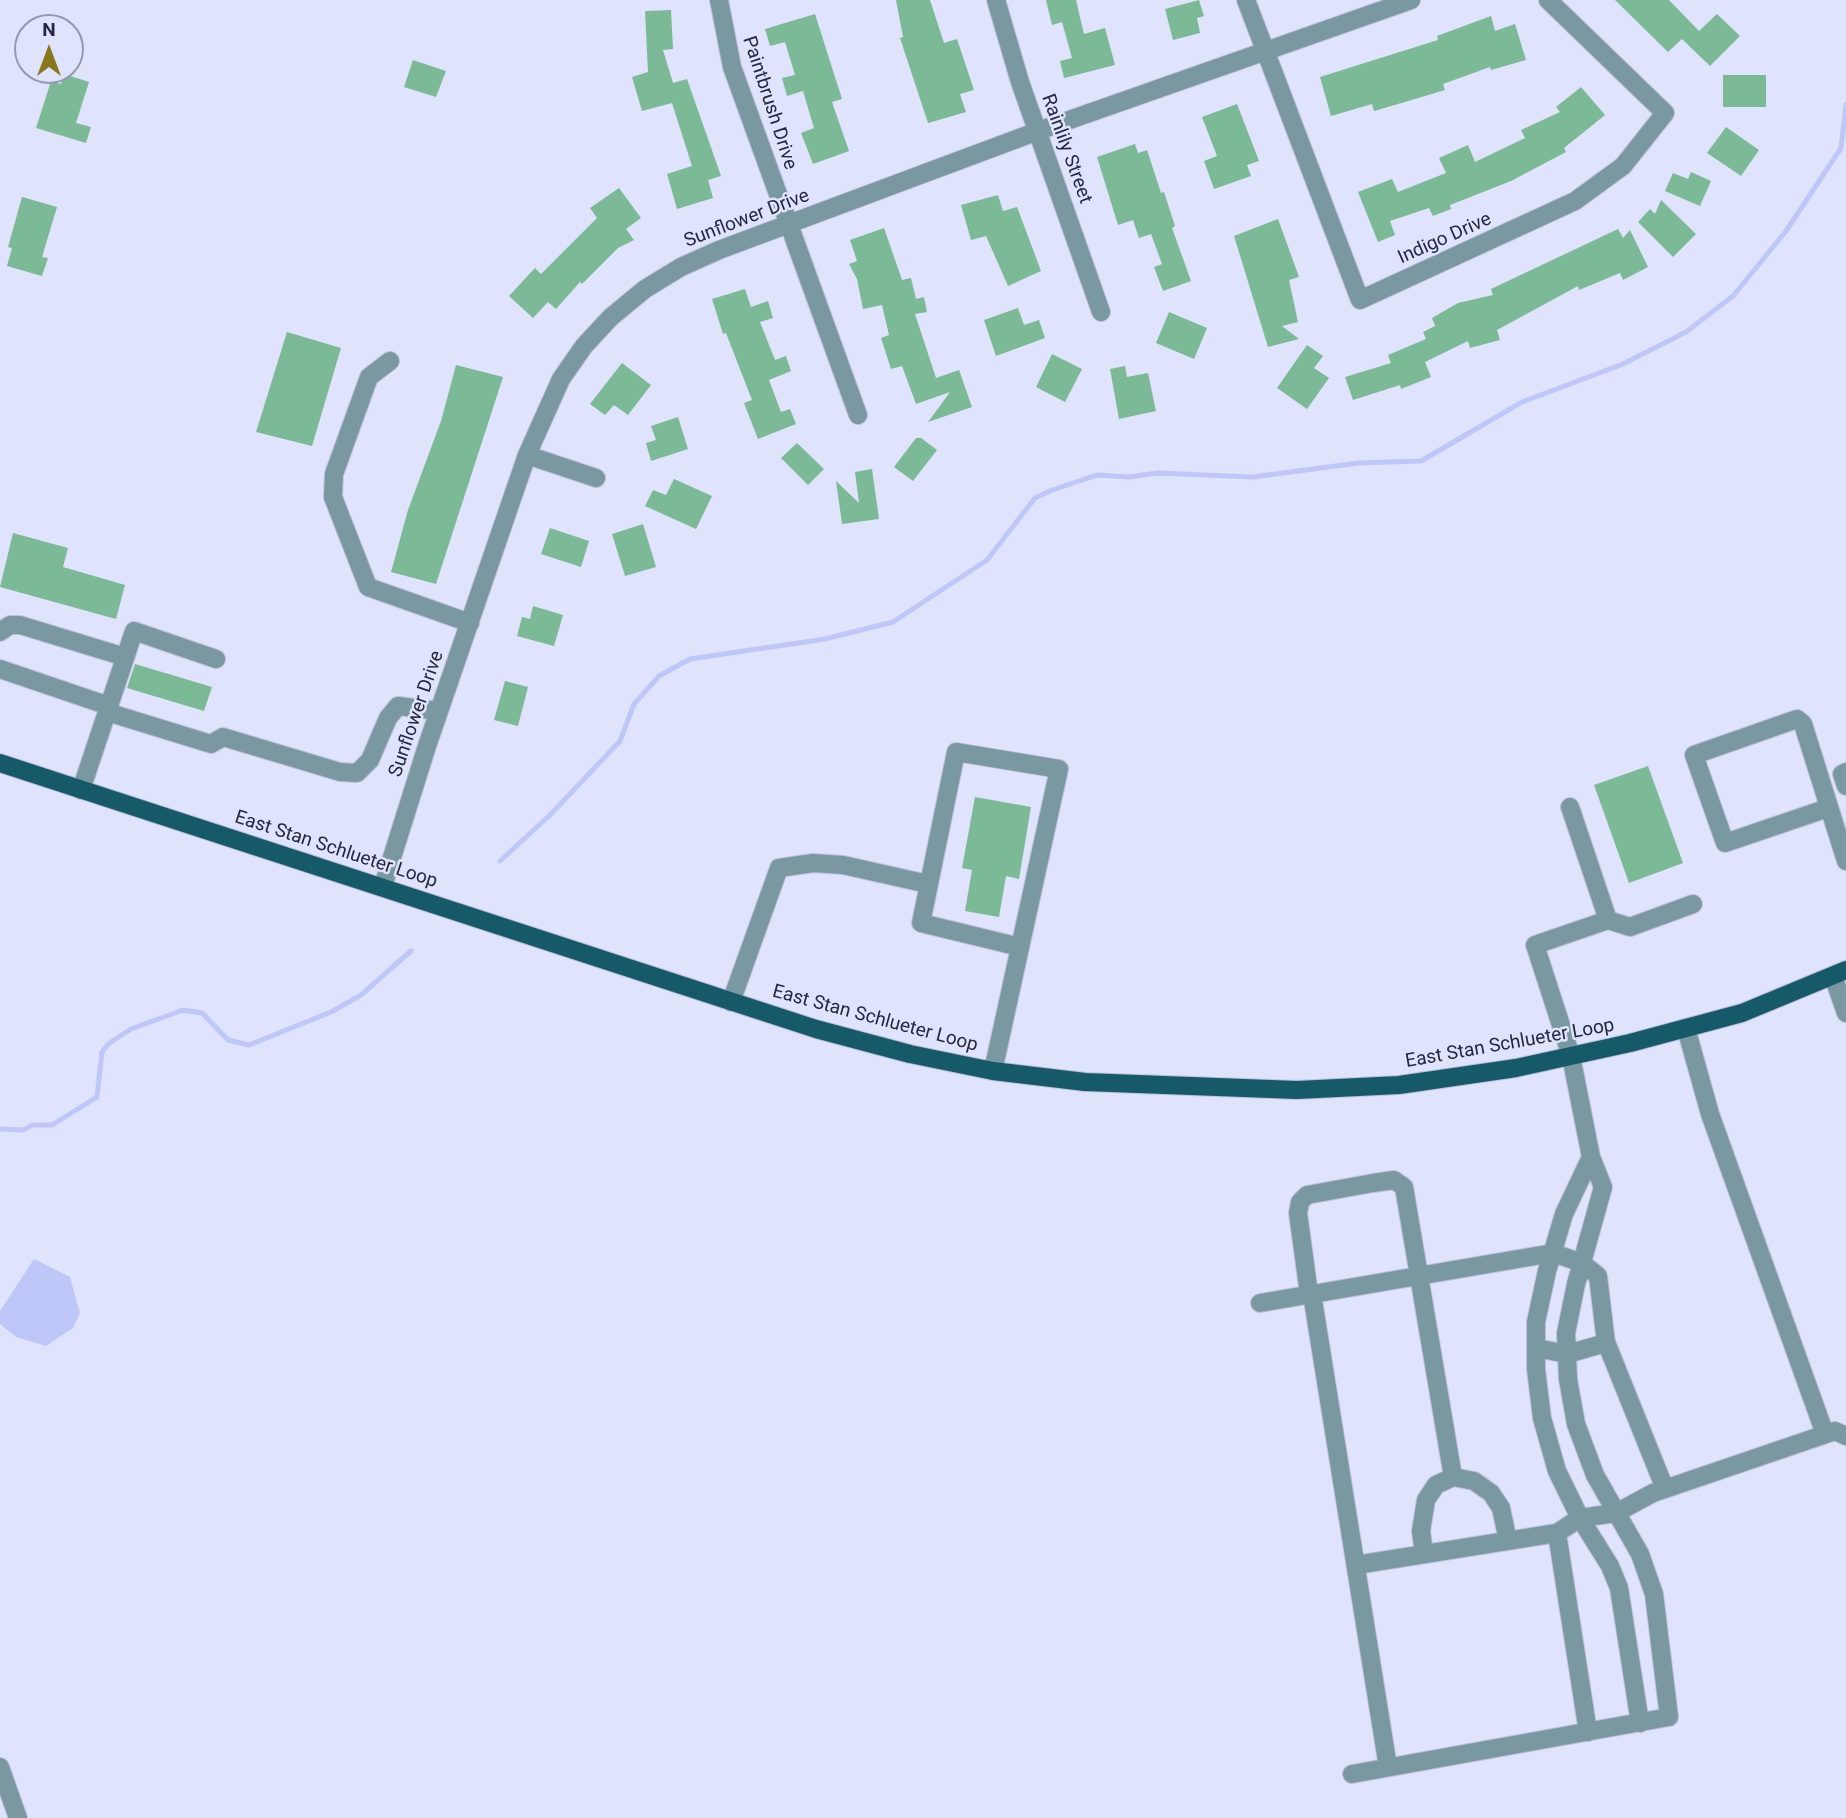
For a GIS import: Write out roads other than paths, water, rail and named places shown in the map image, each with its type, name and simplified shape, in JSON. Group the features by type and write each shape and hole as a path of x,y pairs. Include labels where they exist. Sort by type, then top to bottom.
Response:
{"main road":[{"name":"East Stan Schlueter Loop","path":"0,763 383,886 731,1002 910,1054 993,1070 1085,1082 1297,1090 1399,1086 1517,1068 1686,1028 1742,1013 1840,973"}],"street":[{"name":"Paintbrush Drive","path":"719,0 732,66 858,415"},
{"name":"Rainlily Street","path":"996,0 1101,312"},
{"name":"Indigo Drive","path":"1246,0 1360,300 1575,201 1623,166 1665,113 1548,0"},
{"name":"Sunflower Drive","path":"383,886 439,711 527,455 561,379 584,346 611,317 645,289 681,267 1038,131 1411,0"},
{"path":"390,360 369,377 334,474 333,497 368,587 470,623"},
{"path":"527,455 596,478"},
{"path":"0,632 10,625 19,625 125,657"},
{"path":"81,790 134,631 216,659"},
{"path":"0,669 211,744 223,737 340,772 357,773 370,760 388,718 398,706 439,711"},
{"path":"1828,808 1725,843 1694,755 1797,719 1803,724 1846,861"},
{"path":"993,1070 1020,947 1059,769 956,752 920,923 1020,947"},
{"path":"1846,772 1842,774 1846,786"},
{"path":"1570,807 1608,920"},
{"path":"731,1002 779,868 813,863 843,865 928,884"},
{"path":"1352,1774 1669,1717 1654,1594 1640,1555 1595,1475 1576,1424 1566,1333 1602,1187 1591,1157 1571,1056 1535,945 1608,920 1630,927 1693,904"},
{"path":"1840,973 1846,1013"},
{"path":"1686,1028 1710,1114 1825,1434"},
{"path":"1591,1157 1564,1214 1536,1322 1542,1418 1557,1471 1580,1518 1610,1566 1619,1588 1640,1723"},
{"path":"1388,1767 1298,1213 1300,1202 1307,1195 1394,1180 1404,1187 1453,1477"},
{"path":"1260,1303 1553,1253 1582,1263 1598,1276 1606,1342 1665,1489"},
{"path":"1536,1348 1567,1354 1606,1342"},
{"path":"1356,1565 1557,1533 1580,1518 1616,1513 1665,1489 1825,1434 1835,1431 1846,1436"},
{"path":"1424,1554 1421,1531 1426,1500 1437,1485 1453,1477 1474,1481 1491,1493 1501,1508 1508,1541"},
{"path":"1557,1533 1588,1732"},
{"path":"0,1767 18,1818"}],"water":[{"path":"34,1259 70,1277 80,1313 73,1328 46,1346 16,1337 0,1324 0,1311"}],"waterway":[{"path":"500,861 550,815 620,741 634,704 659,676 690,659 825,639 893,622 987,560 1035,498 1052,490 1097,475 1129,477 1158,473 1253,477 1358,463 1421,461 1522,402 1623,364 1686,332 1733,296 1786,231 1841,148 1846,105"},
{"path":"0,1129 23,1130 33,1125 52,1125 97,1097 102,1052 108,1044 131,1029 183,1010 202,1013 228,1040 249,1045 331,1012 361,995 411,951"}]}
